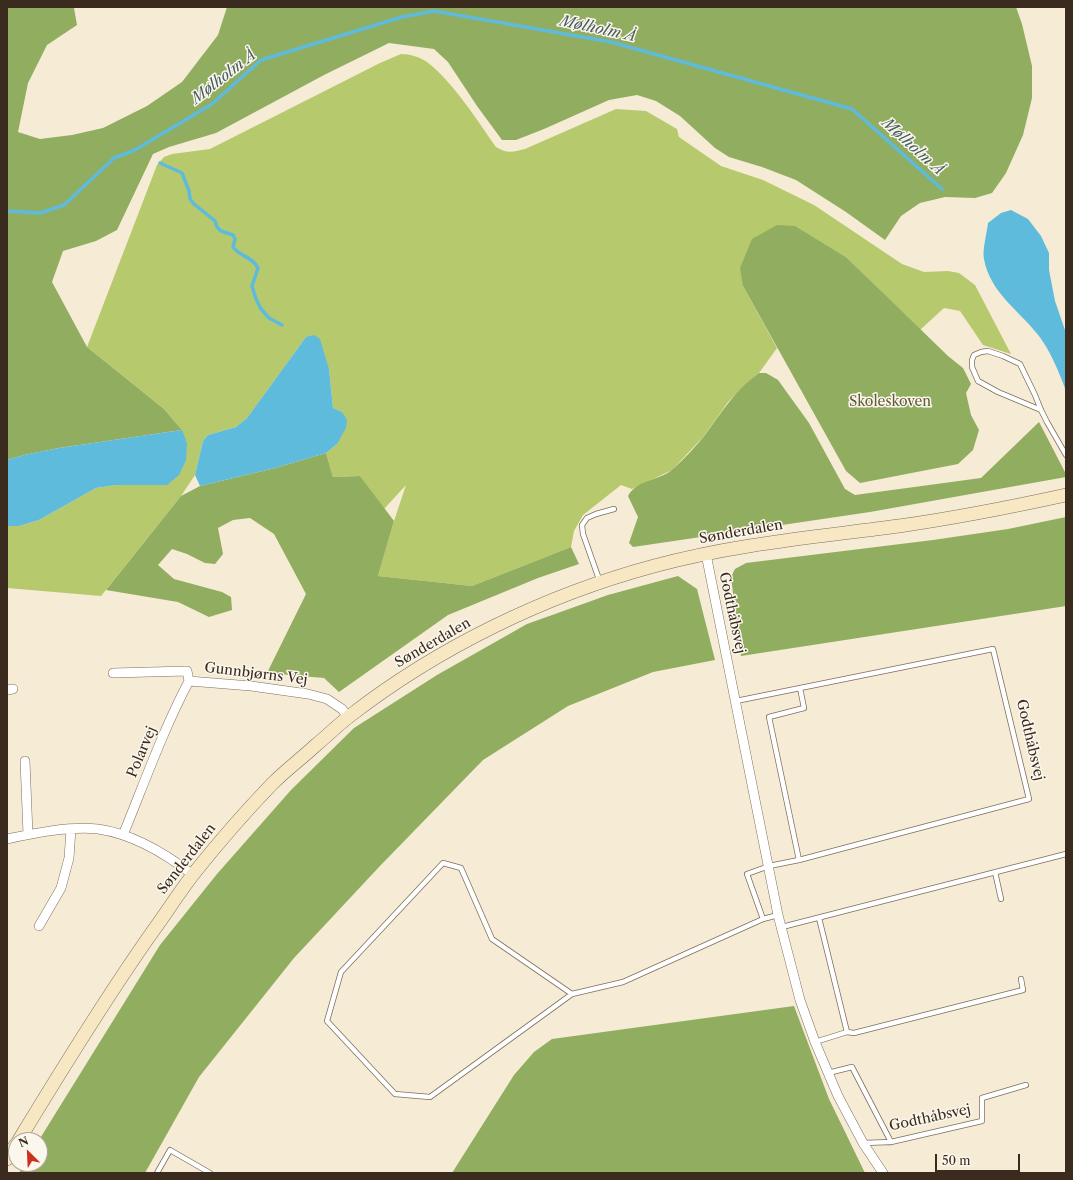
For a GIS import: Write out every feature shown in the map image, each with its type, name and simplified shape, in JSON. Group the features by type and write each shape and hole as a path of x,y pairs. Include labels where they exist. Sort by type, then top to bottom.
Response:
{"street":[{"name":"Sønderdalen","path":"24,1132 115,986 192,875 233,826 274,782 348,717 390,686 440,655 518,615 600,582 655,565 783,540 899,526 997,510 1066,495"},
{"name":"Godthåbsvej","path":"706,554 778,915 800,1000 815,1042 838,1096 863,1143 883,1173"},
{"name":"Gunnbjørns Vej","path":"113,673 186,671 189,681 251,686 308,694 327,699 342,709 348,717"},
{"name":"Polarvej","path":"123,835 189,681"},
{"path":"25,761 28,834"},
{"path":"39,926 61,888 69,858 71,829"},
{"path":"7,839 28,834 71,829 97,829 123,835 161,852 192,875"}],"lane":[{"path":"1042,410 998,392 978,381 972,367 974,355 988,351 1020,364 1042,410 1047,422 1066,455"},
{"path":"600,582 583,534 582,525 587,518 614,509"},
{"name":"Godthåbsvej","path":"736,701 993,649 1029,799 799,860 769,866 747,874 762,919"},
{"path":"799,860 769,718 804,708 800,688"},
{"path":"782,927 1066,854"},
{"path":"572,994 492,939 461,868 443,863 341,972 327,1021 395,1094 430,1097 572,994 623,982 762,919 778,915"},
{"path":"994,872 1001,899"},
{"path":"819,918 847,1032"},
{"path":"815,1042 847,1032 854,1033 1023,990 1021,979"},
{"path":"828,1073 852,1067 891,1142"},
{"name":"Godthåbsvej","path":"863,1143 891,1142 982,1121 982,1098 1026,1085"},
{"path":"157,1173 170,1150 210,1173"}],"green space":[{"path":"7,7 74,8 77,25 47,45 28,83 18,132 40,139 72,135 103,128 147,106 182,82 218,35 227,7 1016,7 1022,24 1032,66 1032,98 1023,135 1006,173 992,193 975,198 945,197 920,203 901,216 885,240 846,212 796,180 762,167 729,157 715,148 680,116 656,101 637,95 609,100 516,140 502,140 477,106 448,62 434,49 389,43 324,75 216,133 169,147 153,154 117,230 96,241 63,251 52,282 87,347 164,409 182,430 59,448 7,460"},
{"path":"401,54 411,55 421,59 437,71 464,102 496,147 507,152 525,149 616,109 646,111 677,129 679,137 721,166 763,180 814,205 902,264 924,272 948,271 959,273 975,285 1011,354 983,345 960,311 944,308 920,330 847,258 743,286 777,348 759,373 728,402 704,436 672,470 632,489 621,485 583,515 574,531 571,547 472,586 378,576 406,485 384,509 360,476 333,477 326,453 337,444 342,412 333,408 329,369 306,337 247,418 236,427 208,435 203,441 195,475 181,496 101,596 7,588 7,526 19,526 39,520 96,488 116,485 182,430 164,409 87,347 157,165 164,157 172,154 210,149 380,63"},
{"name":"Skoleskoven","path":"777,225 795,226 847,258 948,356 963,368 971,384 966,393 971,415 979,430 973,450 958,464 860,483 846,471 743,286 740,268 752,239"},
{"path":"759,373 766,373 778,380 809,423 845,489 855,495 981,478 1039,422 1066,474 1066,477 870,512 633,547 629,543 638,517 628,496 632,490 643,483 669,472 678,464 705,435 743,386"},
{"path":"326,453 333,477 360,476 394,521 378,576 472,586 571,547 579,564 538,578 448,615 339,692 324,678 267,673 306,594 274,534 250,518 233,520 218,528 223,554 215,564 205,563 187,554 172,549 158,565 174,579 222,592 231,597 232,610 209,617 178,602 106,590 181,496 200,486 275,468"},
{"path":"1066,517 1066,606 741,656 731,577 735,569 746,563 933,540 1008,529"},
{"path":"678,576 697,589 715,660 653,672 568,706 483,760 379,867 294,958 199,1077 145,1173 19,1173 48,1172 48,1132 44,1132 160,945 217,874 291,790 354,728 437,675 527,624 608,595"},
{"path":"794,1006 829,1099 865,1173 452,1173 514,1075 534,1052 552,1039"}],"water":[{"path":"1011,210 1028,219 1041,236 1049,253 1049,270 1055,301 1066,333 1066,391 1054,362 1043,342 999,292 987,271 984,259 984,246 988,223 1001,213"},
{"path":"314,335 320,339 329,369 333,408 342,412 347,420 346,428 337,444 326,453 275,468 200,486 195,475 203,441 208,435 236,427 247,418 306,337"},
{"path":"182,430 187,443 186,460 179,475 167,485 116,485 96,488 39,520 19,526 7,526 7,460 59,448"}],"waterway":[{"name":"Mølholm Å","path":"7,211 40,213 64,205 114,158 135,150 212,104 261,60 402,17 434,11 611,42 852,109 942,189"},
{"path":"160,163 182,173 189,191 190,199 194,204 215,221 217,227 221,231 233,235 235,239 233,247 239,253 253,261 258,268 252,286 256,299 261,309 269,318 282,325"}]}
